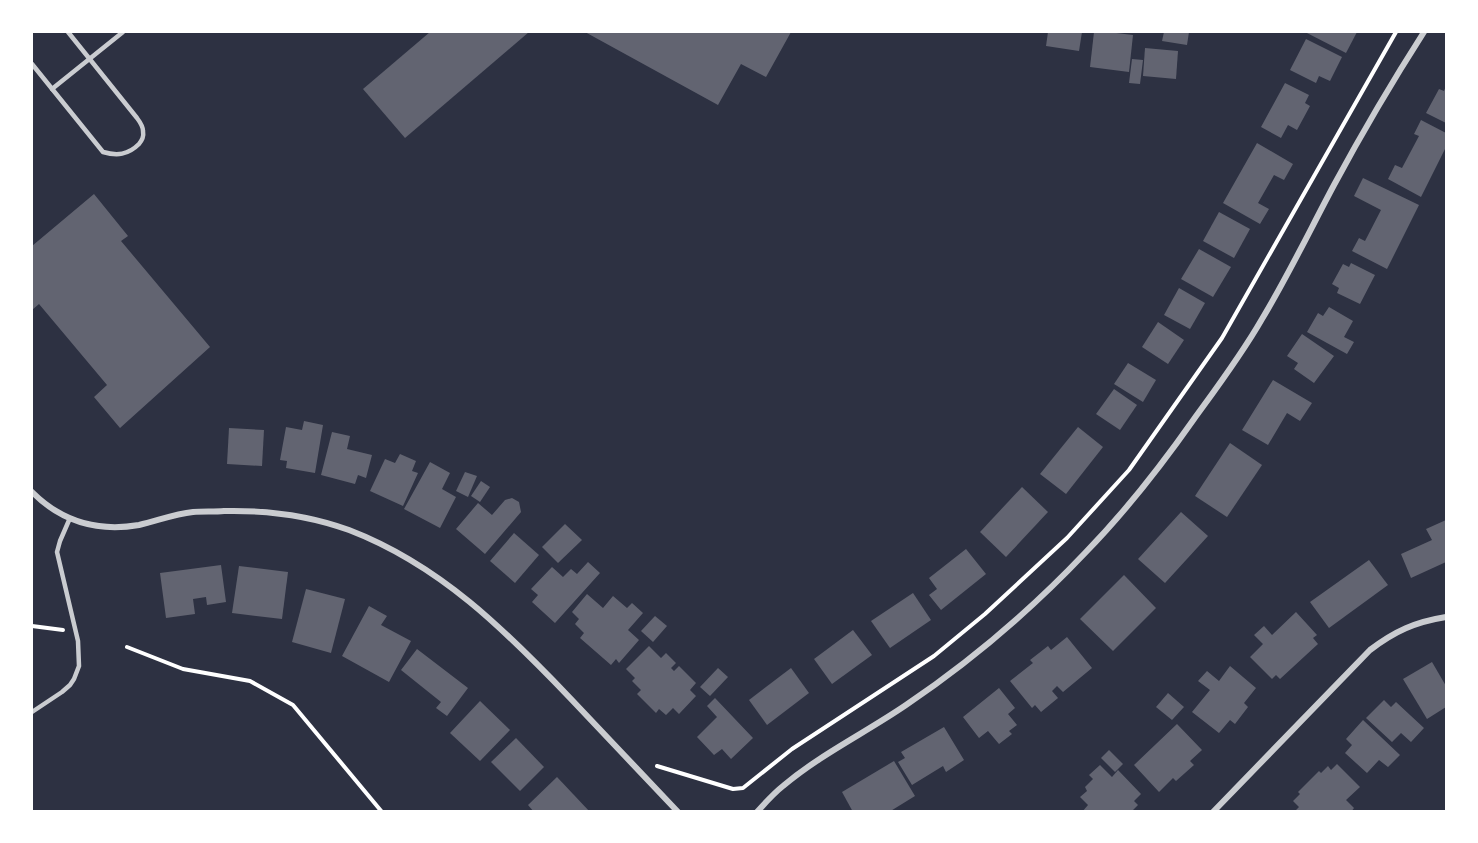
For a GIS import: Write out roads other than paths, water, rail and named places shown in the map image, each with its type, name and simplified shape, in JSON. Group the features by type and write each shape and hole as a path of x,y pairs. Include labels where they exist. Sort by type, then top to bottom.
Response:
{"street":[{"path":"757,812 781,787 804,769 906,705 994,639 1084,555 1129,505 1218,386 1262,319 1365,128 1424,32"},
{"path":"32,492 48,506 70,518 85,524 109,528 141,524 194,512 264,511 316,519 365,537 424,567 472,603 528,654 678,812"},
{"path":"1212,812 1384,639 1428,620 1446,616"}],"lane":[{"path":"32,64 103,152 114,155 127,153 136,147 143,139 144,129 68,32"},
{"path":"52,89 123,32"},
{"path":"32,712 62,692 74,679 80,666 78,641 57,552 70,518"}]}
